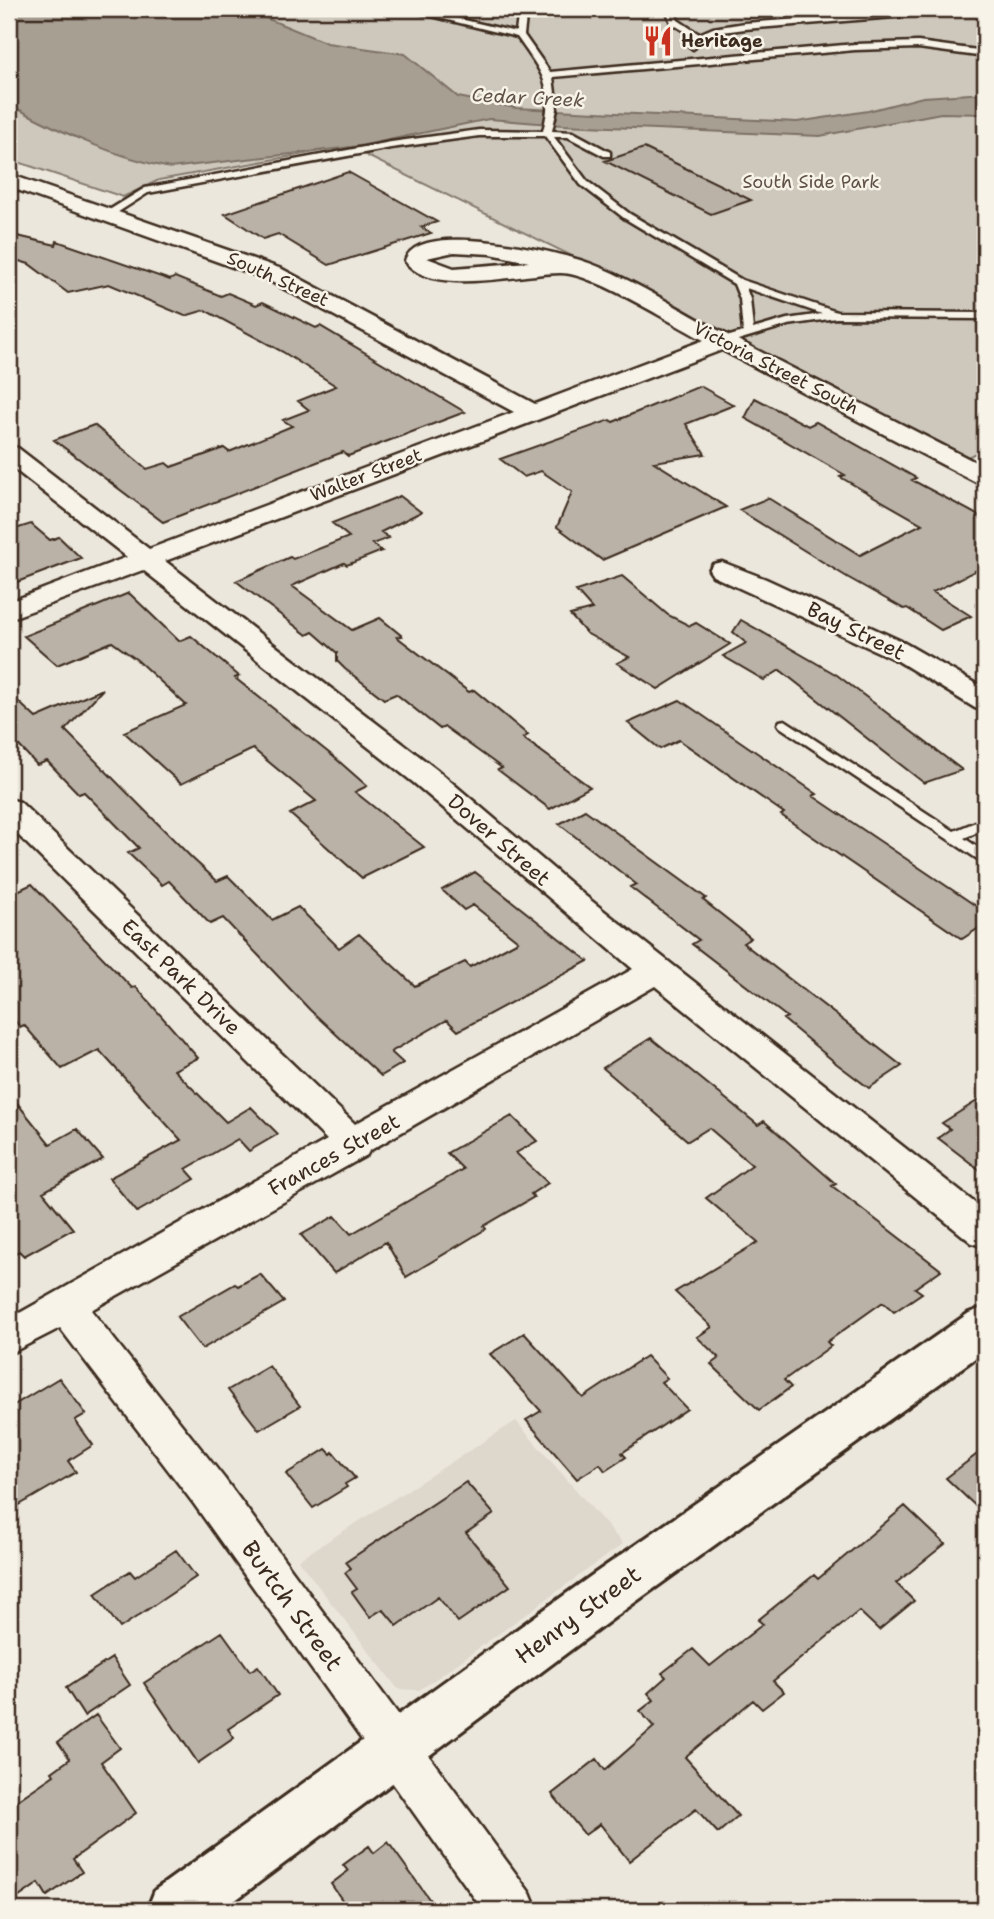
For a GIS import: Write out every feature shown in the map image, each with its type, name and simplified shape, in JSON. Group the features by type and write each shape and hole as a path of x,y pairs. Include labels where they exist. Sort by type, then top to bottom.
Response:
{"main road":[{"name":"Henry Street","path":"175,1910 642,1568 985,1326"}],"street":[{"name":"South Street","path":"9,180 274,274 532,412"},
{"name":"Victoria Street South","path":"564,264 539,270 456,274 428,269 416,261 418,253 435,246 474,247 564,264 594,274 985,477"},
{"name":"Walter Street","path":"9,611 724,341"},
{"name":"Dover Street","path":"9,453 425,776 539,875 985,1232"},
{"name":"Bay Street","path":"722,570 767,588 885,644 954,680 985,702"},
{"name":"East Park Drive","path":"9,809 354,1144"},
{"name":"Frances Street","path":"9,1338 657,970"},
{"name":"Burtch Street","path":"65,1306 209,1491 393,1749 513,1910"}],"lane":[{"path":"407,9 430,12 520,35 548,75 553,109 548,129 584,183 603,200 738,282 836,315"},
{"path":"520,35 523,9"},
{"path":"670,9 674,21 691,31 695,38 693,45 699,60"},
{"path":"695,38 713,31 745,26 970,9"},
{"path":"548,75 699,60 918,45 985,54"},
{"path":"109,214 145,191 250,170 479,133 548,129 570,134 607,153"},
{"path":"738,282 745,299 748,332"},
{"path":"724,341 786,322 836,315 985,316"},
{"path":"785,724 985,859"},
{"path":"953,837 985,823"}],"shaded area":[{"path":"9,9 244,9 327,43 405,54 458,97 516,108 797,122 868,111 923,97 985,93 985,114 941,113 820,136 563,125 489,119 360,146 170,168 130,158 92,144 36,119 9,101"},
{"path":"516,1421 623,1544 433,1681 419,1690 398,1689 298,1560"}],"green space":[{"name":"South Side Park","path":"9,9 985,9 985,448 968,457 607,273 367,156 354,145 159,180 123,197 9,159"}],"building":[{"path":"644,148 751,200 711,214 605,161"},
{"path":"348,172 437,222 421,227 431,233 329,265 278,234 263,239 225,214"},
{"path":"9,234 56,245 57,241 170,280 175,277 221,296 228,293 256,305 263,302 316,328 320,326 465,412 348,456 343,452 163,522 54,440 94,425 147,469 166,463 171,467 224,448 229,452 292,426 283,420 309,410 298,401 336,386 283,352 205,310 185,316 109,284 68,293 29,264 9,258"},
{"path":"700,386 734,405 686,424 705,454 654,462 726,507 602,560 557,527 572,492 541,471 524,477 500,459 610,420 613,422"},
{"path":"755,398 808,426 816,422 916,478 912,480 985,519 985,566 933,592 971,616 941,630 907,608 904,609 847,577 739,510 768,498 860,555 922,524 840,477 845,475 745,418"},
{"path":"400,496 421,512 381,532 389,538 372,544 382,551 347,565 344,563 292,586 352,630 380,618 402,636 397,637 469,692 474,690 528,735 523,738 590,787 550,809 498,770 502,768 445,727 440,729 396,694 384,699 345,669 337,661 337,653 313,632 307,635 236,581 290,557 293,559 349,537 332,523"},
{"path":"31,524 50,540 59,537 81,558 9,585 9,531"},
{"path":"622,576 668,615 690,626 696,623 730,644 658,689 617,663 629,657 586,633 570,615 592,609 576,591"},
{"path":"129,593 179,641 191,636 239,676 235,678 334,757 367,786 355,792 424,847 362,878 290,814 316,801 253,749 181,784 124,732 186,705 137,660 112,642 57,665 24,636"},
{"path":"741,620 837,675 962,770 924,783 780,670 764,680 723,656 746,643 733,632"},
{"path":"103,689 65,730 217,881 228,876 272,920 298,907 339,948 359,934 415,986 465,962 470,967 518,941 473,905 464,910 442,890 475,872 588,961 458,1031 447,1020 391,1052 403,1063 381,1076 310,1010 223,918 210,924 169,881 162,885 128,853 139,848 84,792 79,794 47,761 37,765 9,735 9,693 36,718"},
{"path":"680,700 817,794 813,796 985,912 985,924 962,939 781,815 784,813 679,740 660,749 628,723"},
{"path":"585,810 706,898 703,900 751,938 743,943 902,1066 869,1088 837,1064 783,1019 787,1017 692,944 699,940 630,887 636,884 559,824"},
{"path":"32,884 132,988 136,987 198,1058 174,1070 226,1122 251,1107 278,1134 249,1151 238,1139 186,1169 195,1179 137,1212 109,1178 181,1140 99,1050 62,1069 24,1025 20,1027 9,1014 9,895"},
{"path":"651,1038 758,1125 764,1121 836,1184 832,1186 941,1270 915,1288 922,1293 894,1312 883,1302 827,1342 831,1346 784,1380 791,1387 759,1410 711,1364 719,1358 697,1337 712,1327 675,1292 758,1242 706,1198 752,1165 709,1128 688,1141 603,1068"},
{"path":"9,1093 50,1144 77,1129 103,1159 43,1192 73,1229 24,1256 19,1251 9,1257"},
{"path":"985,1096 985,1174 938,1138 950,1129 942,1123"},
{"path":"512,1116 537,1141 516,1153 548,1183 531,1194 534,1197 484,1226 486,1229 406,1277 386,1242 334,1273 301,1235 335,1216 351,1234 463,1169 447,1153"},
{"path":"260,1274 284,1302 202,1349 177,1317 235,1284 238,1286"},
{"path":"524,1333 583,1398 646,1356 667,1378 661,1382 687,1409 622,1453 626,1457 605,1471 600,1464 577,1479 526,1420 541,1411 490,1354"},
{"path":"269,1366 300,1406 259,1430 228,1390"},
{"path":"59,1378 86,1414 75,1420 93,1445 68,1461 76,1472 9,1511 9,1408"},
{"path":"985,1448 985,1515 946,1478"},
{"path":"326,1449 331,1454 333,1452 355,1478 345,1484 347,1487 313,1508 286,1474"},
{"path":"466,1482 494,1514 466,1533 510,1586 458,1622 438,1597 397,1626 383,1609 370,1617 352,1592 357,1589 345,1573 351,1568 346,1562"},
{"path":"905,1506 945,1544 896,1583 914,1601 879,1630 859,1611 773,1681 784,1692 762,1709 753,1700 685,1757 738,1816 718,1833 696,1809 629,1861 600,1824 585,1835 552,1794 597,1759 605,1770 654,1727 640,1711 654,1700 648,1693 666,1677 662,1673 693,1649 710,1666 763,1624 758,1620 814,1575 818,1579"},
{"path":"176,1550 196,1577 120,1628 95,1594 130,1571 135,1577"},
{"path":"222,1632 250,1671 258,1666 278,1695 228,1729 234,1738 198,1763 144,1683"},
{"path":"112,1658 130,1685 84,1716 66,1688"},
{"path":"96,1715 120,1748 101,1762 136,1813 73,1859 82,1872 47,1896 39,1883 9,1904 9,1806 54,1775 52,1772 70,1759 58,1742"},
{"path":"388,1842 437,1910 349,1910 331,1884 348,1871 343,1865 369,1846 374,1853"}],"place":[{"name":"Heritage","path":"658,41"}],"water label":[{"name":"Cedar Creek","path":"528,97"}]}
